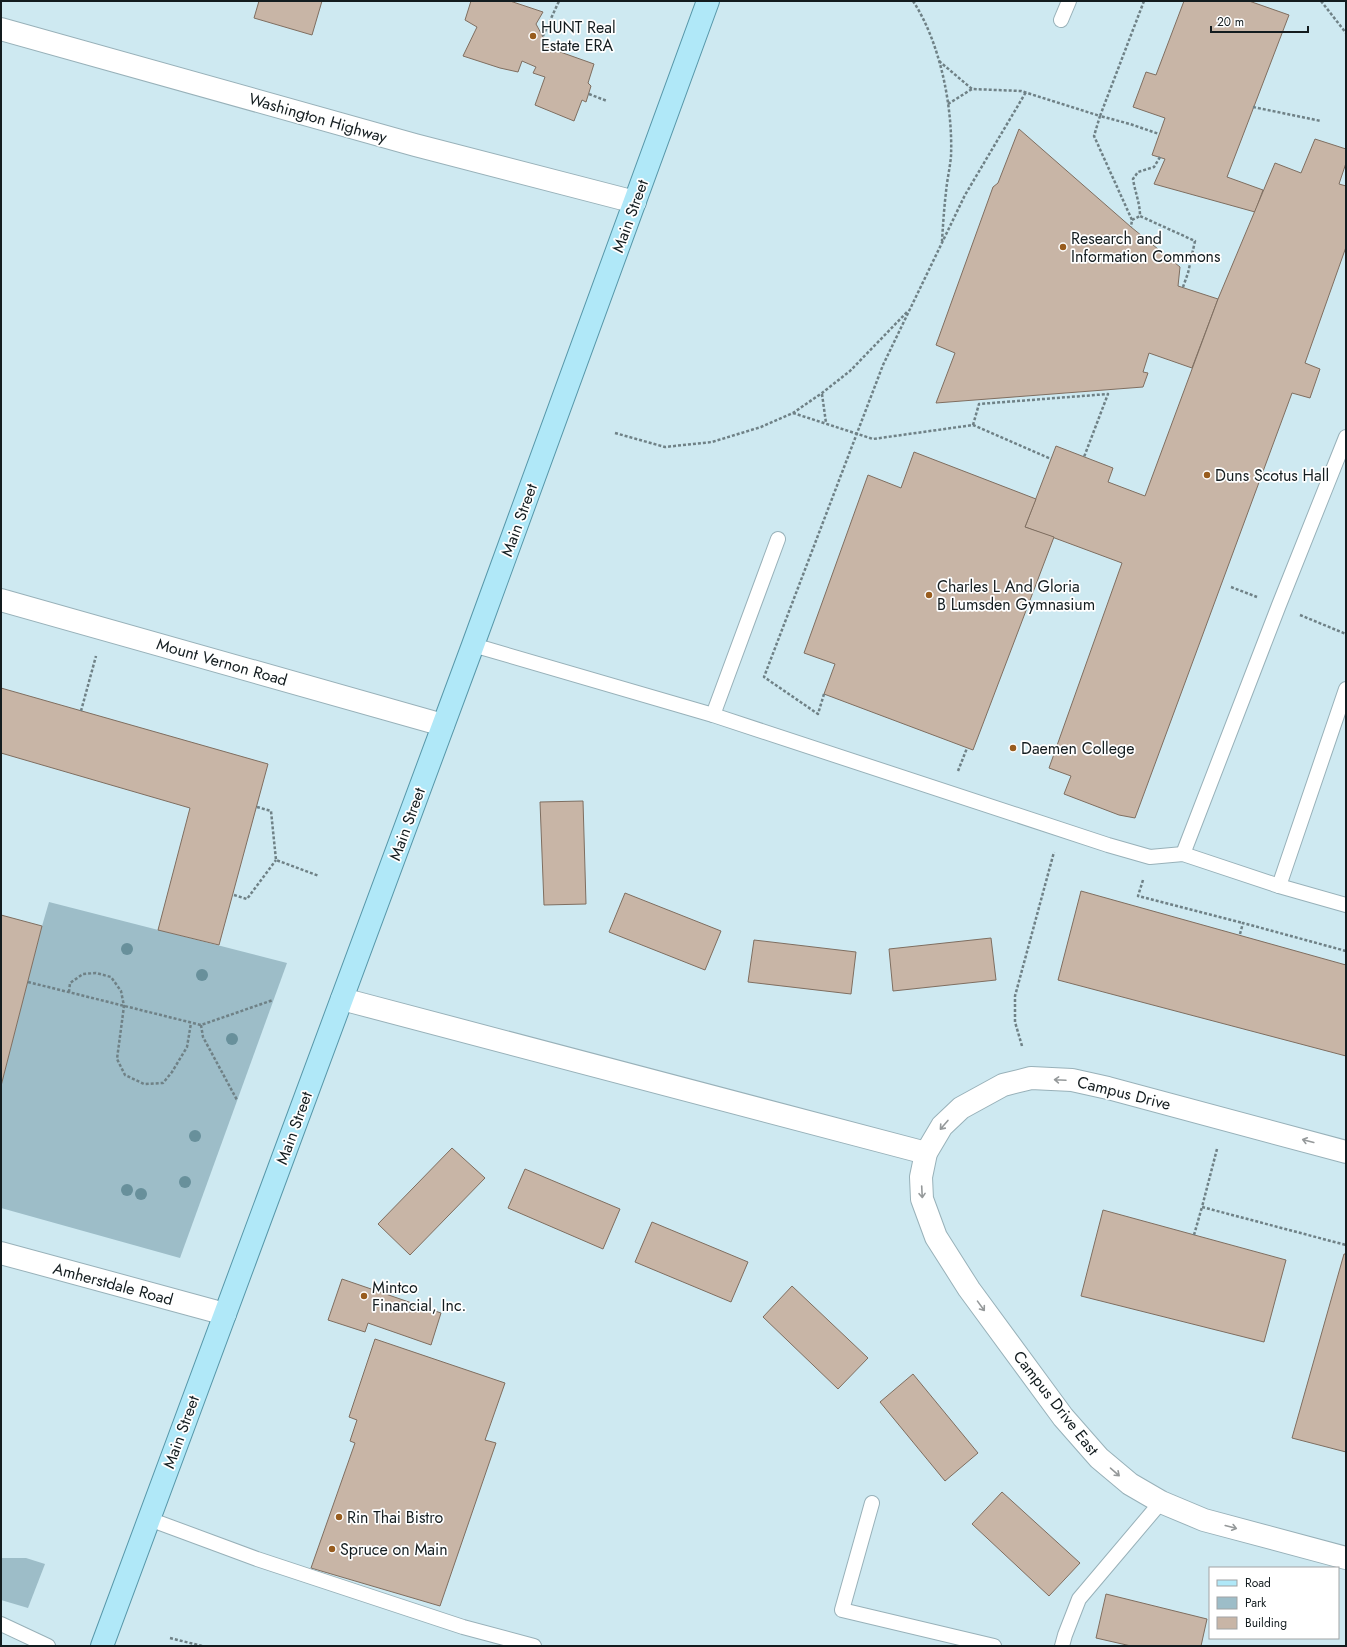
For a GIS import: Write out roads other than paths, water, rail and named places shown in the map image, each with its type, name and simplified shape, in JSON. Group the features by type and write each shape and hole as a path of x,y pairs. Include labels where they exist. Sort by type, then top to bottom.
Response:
{"main road":[{"name":"Main Street","path":"102,1646 473,645 708,1"}],"street":[{"name":"Washington Highway","path":"1,29 415,146 635,202"},
{"name":"Mount Vernon Road","path":"1,600 443,725"},
{"path":"342,999 926,1153"},
{"name":"Campus Drive","path":"926,1153 942,1126 961,1108 1003,1085 1031,1078 1072,1080 1108,1088 1346,1152"},
{"name":"Campus Drive East","path":"926,1153 921,1177 922,1199 936,1237 969,1289 1063,1416 1099,1458 1130,1484 1161,1502 1204,1520 1346,1558"},
{"name":"Amherstdale Road","path":"1,1253 225,1314"}],"lane":[{"path":"1061,20 1069,1"},
{"path":"1183,854 1279,605 1346,437"},
{"path":"713,715 778,539"},
{"path":"473,645 713,715 1061,830 1150,857 1183,854 1279,886 1346,905"},
{"path":"1279,886 1346,689"},
{"path":"1062,1646 1065,1634 1079,1599 1161,1502"},
{"path":"872,1504 842,1610 994,1646"},
{"path":"149,1519 257,1560 463,1627 534,1646"},
{"path":"1,1624 48,1646"}],"place":[{"name":"HUNT Real Estate ERA","path":"533,36"},
{"name":"Research and Information Commons","path":"1063,247"},
{"name":"Duns Scotus Hall","path":"1207,475"},
{"name":"Charles L And Gloria B Lumsden Gymnasium","path":"929,595"},
{"name":"Daemen College","path":"1013,748"},
{"name":"Mintco Financial, Inc.","path":"364,1296"},
{"name":"Rin Thai Bistro","path":"339,1517"},
{"name":"Spruce on Main","path":"332,1549"}]}
